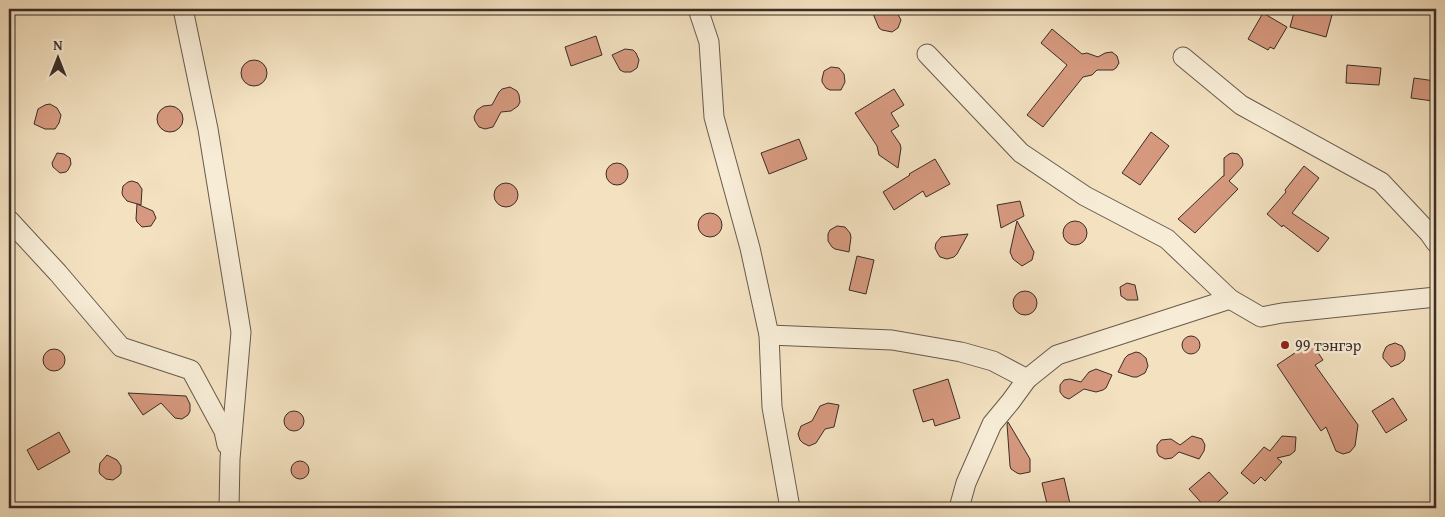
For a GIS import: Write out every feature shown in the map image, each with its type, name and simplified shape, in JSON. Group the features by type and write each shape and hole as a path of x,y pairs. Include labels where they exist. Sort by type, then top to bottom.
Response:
{"street":[{"path":"183,9 208,128 241,332 230,459 229,508"},
{"path":"698,9 709,42 714,117 750,248 769,335 772,407 790,508"},
{"path":"927,54 1021,153 1085,196 1167,239 1230,299 1261,317 1282,313 1436,297"},
{"path":"1183,57 1241,105 1381,182 1434,237"},
{"path":"9,220 122,347 191,370 224,431 230,459"},
{"path":"959,508 966,483 992,424 1012,401 1028,378 1057,355 1230,299"},
{"path":"769,335 892,340 961,352 993,361 1028,378"}],"building":[{"path":"871,9 895,9 901,20 898,28 892,32 879,28"},
{"path":"1295,9 1311,9 1332,15 1326,37 1290,27"},
{"path":"1263,13 1287,27 1274,49 1270,47 1268,50 1248,39"},
{"path":"1052,29 1082,54 1087,53 1098,57 1112,52 1117,56 1119,63 1113,70 1097,70 1092,75 1083,77 1043,127 1027,115 1067,65 1041,43"},
{"path":"596,36 602,55 571,66 565,47"},
{"path":"625,49 633,50 639,60 637,68 631,72 620,70 612,55"},
{"path":"254,60 263,64 267,73 263,82 254,86 245,82 241,73 245,64"},
{"path":"1347,65 1381,68 1379,85 1346,83"},
{"path":"831,67 839,68 844,74 845,82 841,90 830,90 822,82 824,71"},
{"path":"1414,78 1435,81 1433,101 1411,98"},
{"path":"510,87 517,91 519,95 520,102 518,106 511,111 501,112 493,127 485,129 479,127 474,117 477,110 483,106 492,105 502,89"},
{"path":"894,89 904,105 891,113 899,126 891,131 901,148 898,168 879,155 877,146 855,113"},
{"path":"50,104 57,108 61,115 55,129 45,129 34,124 38,109"},
{"path":"170,106 179,110 183,119 179,128 170,132 161,128 157,119 161,110"},
{"path":"1151,132 1169,146 1140,185 1122,173"},
{"path":"799,139 807,159 769,174 761,153"},
{"path":"57,153 64,154 70,158 71,164 66,172 60,173 53,167 52,163"},
{"path":"1232,153 1238,154 1242,159 1243,165 1229,181 1238,189 1195,233 1178,219 1224,176 1224,158"},
{"path":"935,159 950,184 926,197 923,191 894,210 883,192"},
{"path":"617,163 625,166 628,174 625,182 617,185 609,182 606,174 609,166"},
{"path":"1304,166 1319,178 1292,213 1329,238 1318,252 1267,214 1286,192 1285,190"},
{"path":"132,181 138,183 142,189 141,205 127,201 123,196 123,186"},
{"path":"506,183 514,187 518,195 514,203 506,207 498,203 494,195 498,187"},
{"path":"1020,201 1024,216 1001,228 997,205"},
{"path":"137,204 153,211 156,218 151,226 142,227 137,222"},
{"path":"710,213 718,217 722,225 718,233 710,237 702,233 698,225 702,217"},
{"path":"1017,221 1034,252 1032,260 1022,266 1013,259 1010,252"},
{"path":"1075,221 1083,225 1087,233 1083,241 1075,245 1067,241 1063,233 1067,225"},
{"path":"837,226 845,227 850,233 849,252 835,249 828,241 830,230"},
{"path":"968,234 954,257 947,259 940,257 935,248 936,243 941,237"},
{"path":"857,256 874,260 866,294 849,290"},
{"path":"1127,283 1135,285 1138,300 1127,300 1121,296 1120,287"},
{"path":"1025,291 1033,295 1037,303 1033,311 1025,315 1017,311 1013,303 1017,295"},
{"path":"1187,336 1195,336 1200,341 1198,352 1187,354 1182,349 1182,341"},
{"path":"1311,342 1323,360 1315,365 1358,425 1355,446 1350,452 1343,454 1336,451 1326,427 1321,431 1277,365"},
{"path":"1395,343 1402,346 1405,356 1404,360 1399,364 1391,367 1383,358 1383,354 1386,347"},
{"path":"54,349 62,352 65,360 62,368 54,371 46,368 43,360 46,352"},
{"path":"1136,352 1146,358 1148,366 1145,373 1133,377 1118,372 1125,358"},
{"path":"1096,369 1112,375 1106,388 1103,390 1096,392 1084,389 1069,399 1060,392 1060,385 1064,380 1070,379 1081,382 1089,372"},
{"path":"948,379 960,418 935,426 933,419 923,422 913,390"},
{"path":"128,393 186,396 190,404 190,411 182,419 175,418 161,403 143,415"},
{"path":"1393,398 1407,420 1386,433 1372,411"},
{"path":"828,403 839,405 834,427 825,429 816,443 809,446 803,443 798,434 801,426 812,421 820,406"},
{"path":"294,411 301,414 304,421 301,428 294,431 287,428 284,421 287,414"},
{"path":"1008,422 1030,459 1030,472 1020,474 1011,469"},
{"path":"59,432 70,452 38,470 27,450"},
{"path":"1192,436 1202,439 1205,445 1199,459 1179,452 1172,458 1165,459 1159,456 1157,445 1161,440 1171,439 1180,445"},
{"path":"1282,436 1296,437 1295,451 1290,455 1277,458 1282,462 1265,481 1261,477 1254,484 1241,473 1264,447 1270,451"},
{"path":"107,455 117,460 121,466 121,473 113,480 106,479 99,471 100,463"},
{"path":"300,461 306,464 309,470 306,476 300,479 294,476 291,470 294,464"},
{"path":"1209,472 1228,493 1211,508 1206,508 1189,489"},
{"path":"1064,478 1071,508 1048,508 1042,483"}],"place":[{"name":"99 тэнгэр","path":"1285,345"}]}
